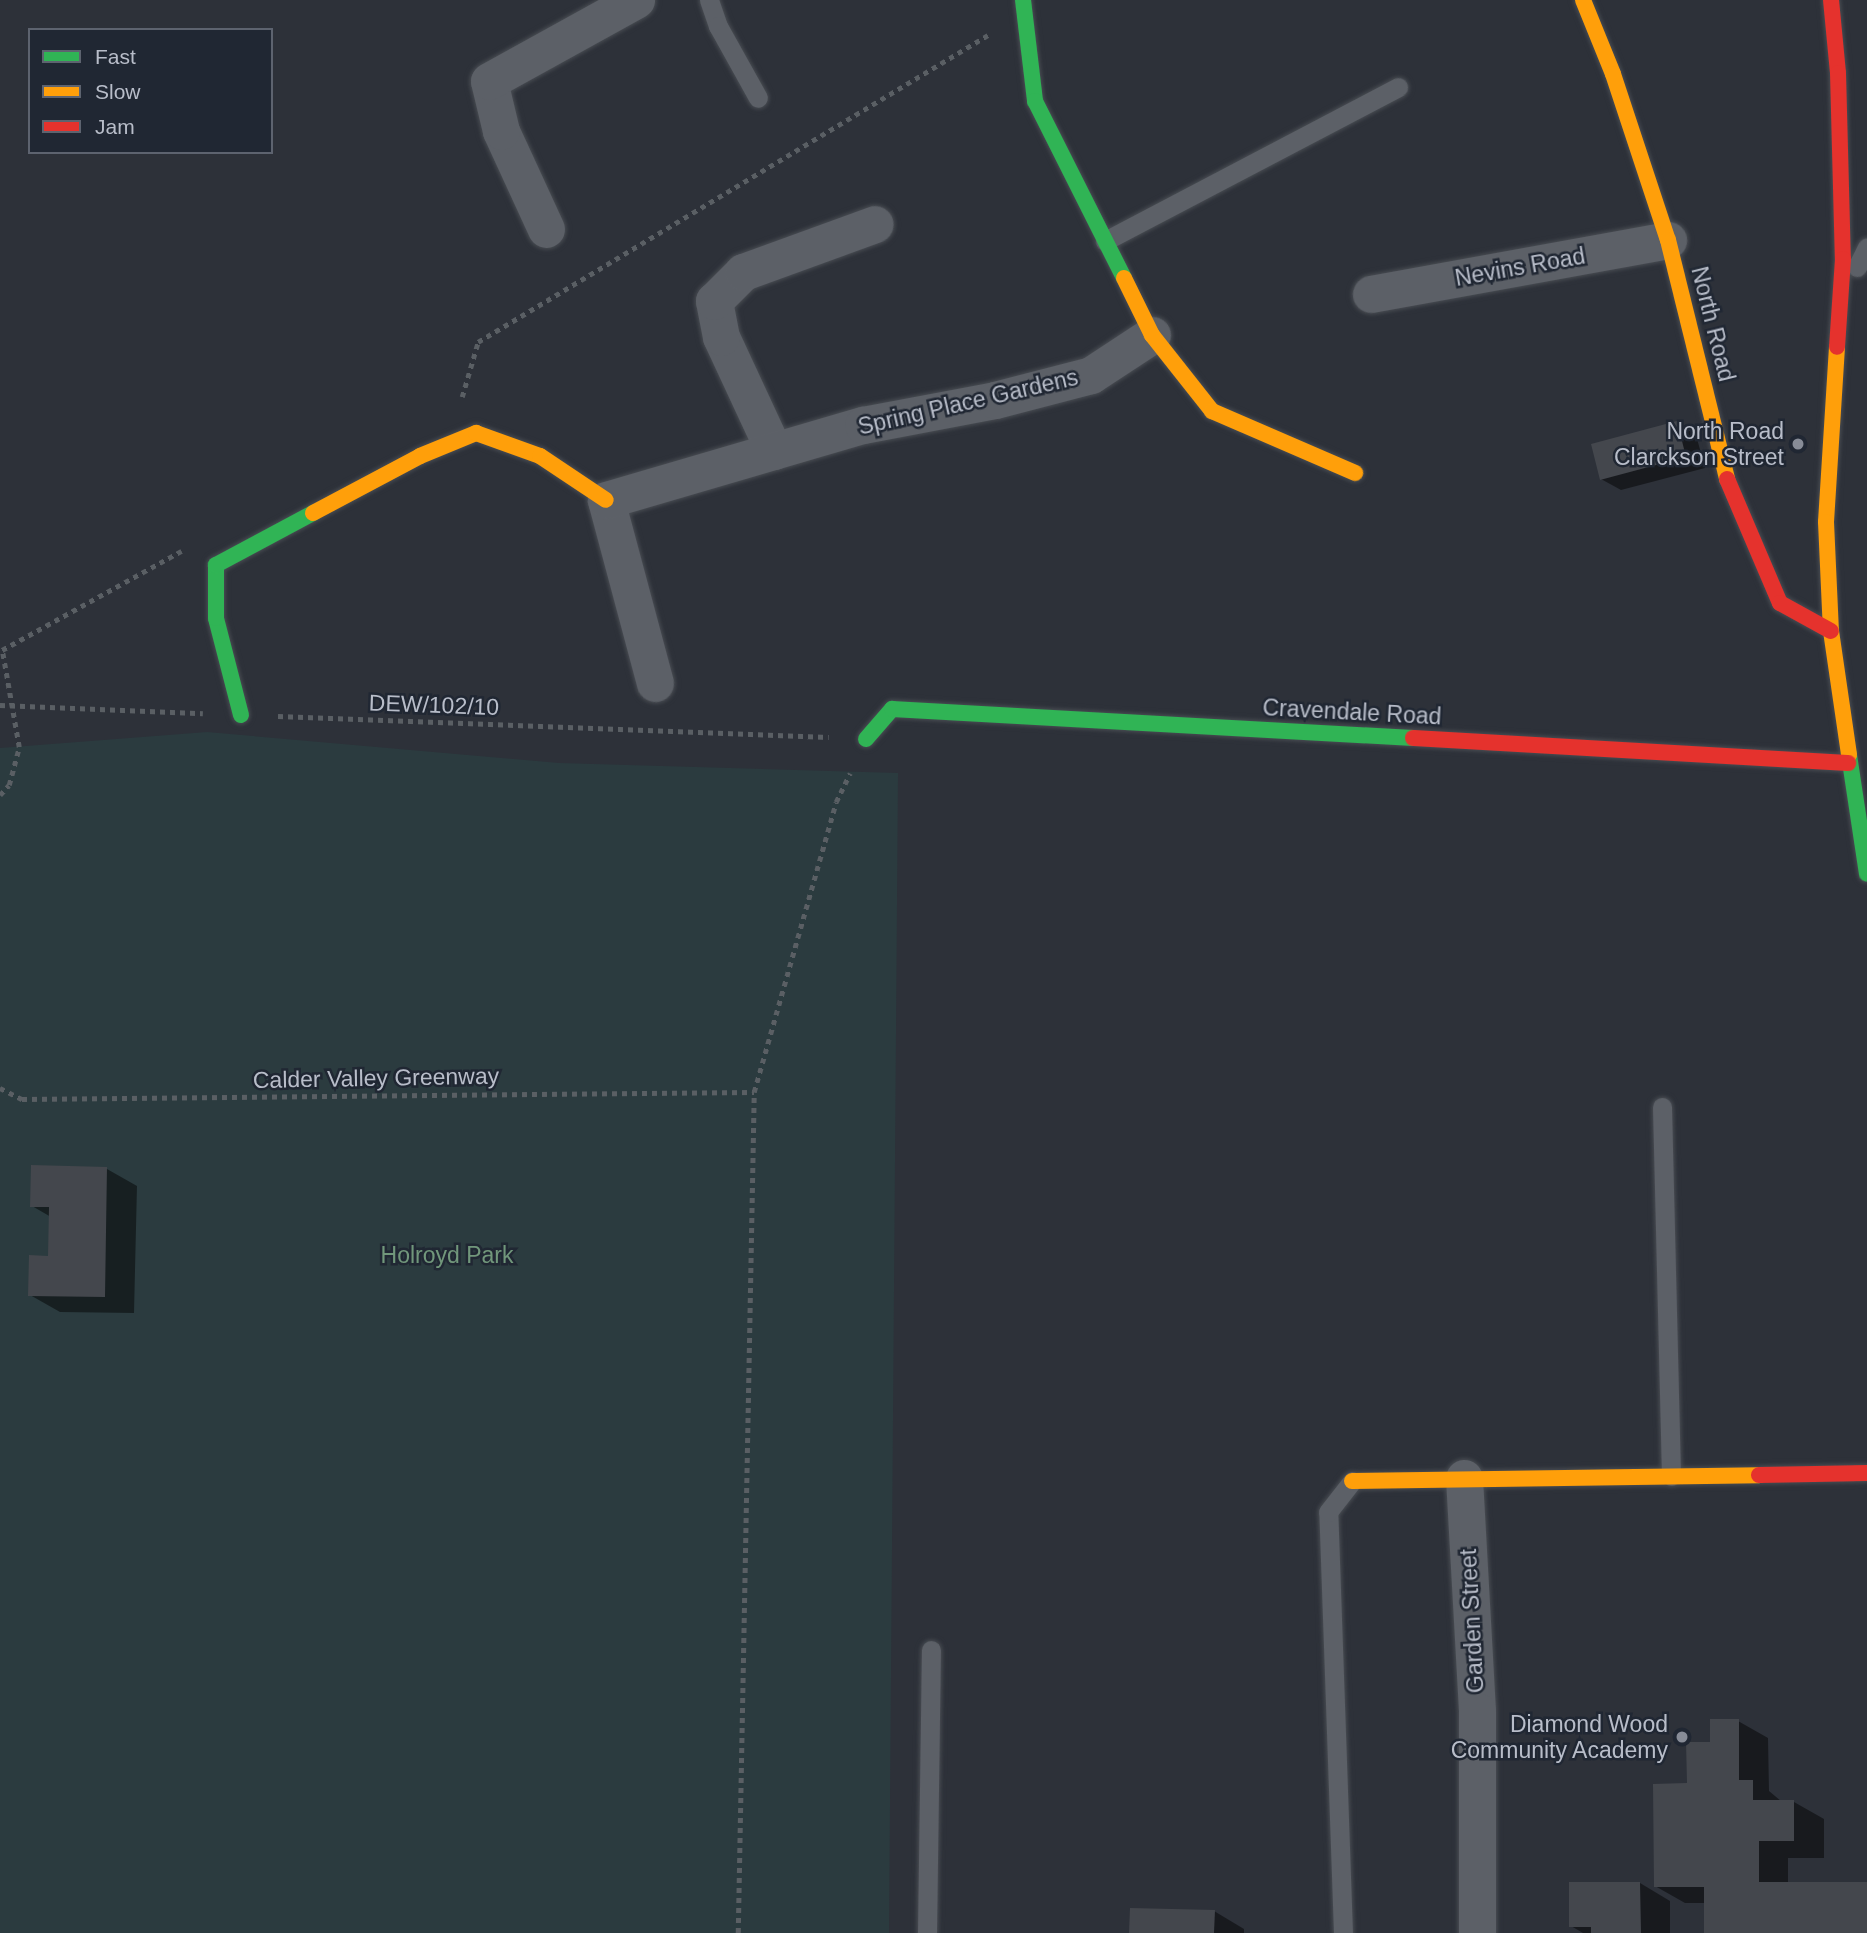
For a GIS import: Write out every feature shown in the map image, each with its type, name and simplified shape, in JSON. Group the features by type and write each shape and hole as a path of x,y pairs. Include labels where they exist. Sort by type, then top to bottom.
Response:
{"street":[{"path":"546,229 501,131 489,80 636,0"},
{"name":"North Road","path":"1583,0 1614,74 1668,240 1731,494 1780,603 1831,631"},
{"path":"1831,0 1859,261 1826,522 1831,631 1848,762 1867,874"},
{"path":"1024,6 1035,101 1152,335 1212,411 1355,473"},
{"path":"774,451 721,337 715,301 743,272 875,224"},
{"name":"Nevins Road","path":"1371,294 1668,240"},
{"name":"Spring Place Gardens","path":"606,500 863,425 995,400 1091,375 1152,335"},
{"path":"241,715 216,618 216,565 420,456 476,433 540,456 606,500 655,682"},
{"name":"Cravendale Road","path":"866,739 891,709 1848,762"},
{"path":"1352,1481 1867,1474"},
{"name":"Garden Street","path":"1464,1478 1477,1710 1477,1933"}],"lane":[{"path":"709,0 718,26 758,98"},
{"path":"1105,241 1398,87"},
{"path":"1662,1107 1671,1476"},
{"path":"1343,1933 1328,1512 1352,1481"},
{"path":"927,1933 931,1650"}],"path":[{"path":"450,404 462,397 478,342 1024,6"},
{"path":"0,795 9,785 19,747 2,649 183,550"},
{"name":"DEW/102/10","path":"0,705 866,739"},
{"path":"738,1933 754,1092 836,802 866,739"},
{"name":"Calder Valley Greenway","path":"0,1088 22,1099 754,1092"}],"green space":[{"name":"Holroyd Park","path":"207,732 559,763 898,773 889,1933 0,1933 0,748"}],"building":[{"path":"1677,421 1686,457 1600,480 1591,444"},
{"path":"31,1165 107,1167 105,1297 28,1296 29,1255 48,1256 49,1207 30,1207"},
{"path":"1710,1719 1739,1719 1739,1780 1753,1780 1753,1800 1794,1800 1794,1841 1759,1841 1759,1882 1867,1882 1867,1933 1704,1933 1704,1887 1654,1887 1653,1784 1687,1783 1686,1742 1710,1742"},
{"path":"1569,1882 1640,1882 1641,1933 1591,1933 1591,1927 1569,1927"},
{"path":"1130,1908 1215,1910 1214,1933 1129,1933"}],"traffic: fast":[{"path":"1023,0 1035,101 1124,278"},
{"path":"241,715 216,618 216,565 313,513"},
{"path":"866,739 892,709 1413,738"},
{"path":"1849,755 1867,874"}],"traffic: slow":[{"path":"1583,0 1613,74 1668,240 1727,479"},
{"path":"1124,278 1152,335 1212,411 1355,473"},
{"path":"1837,347 1826,522 1831,631 1849,755"},
{"path":"313,513 420,456 476,433 540,456 606,500"},
{"path":"1352,1481 1759,1475"}],"traffic: jam":[{"path":"1831,0 1838,73 1843,259 1837,347"},
{"path":"1727,479 1780,603 1831,631"},
{"path":"1413,738 1848,763"},
{"path":"1759,1475 1867,1473"}],"place":[{"name":"North Road Clarckson Street","path":"1798,444"},
{"name":"Diamond Wood Community Academy","path":"1682,1737"}]}
